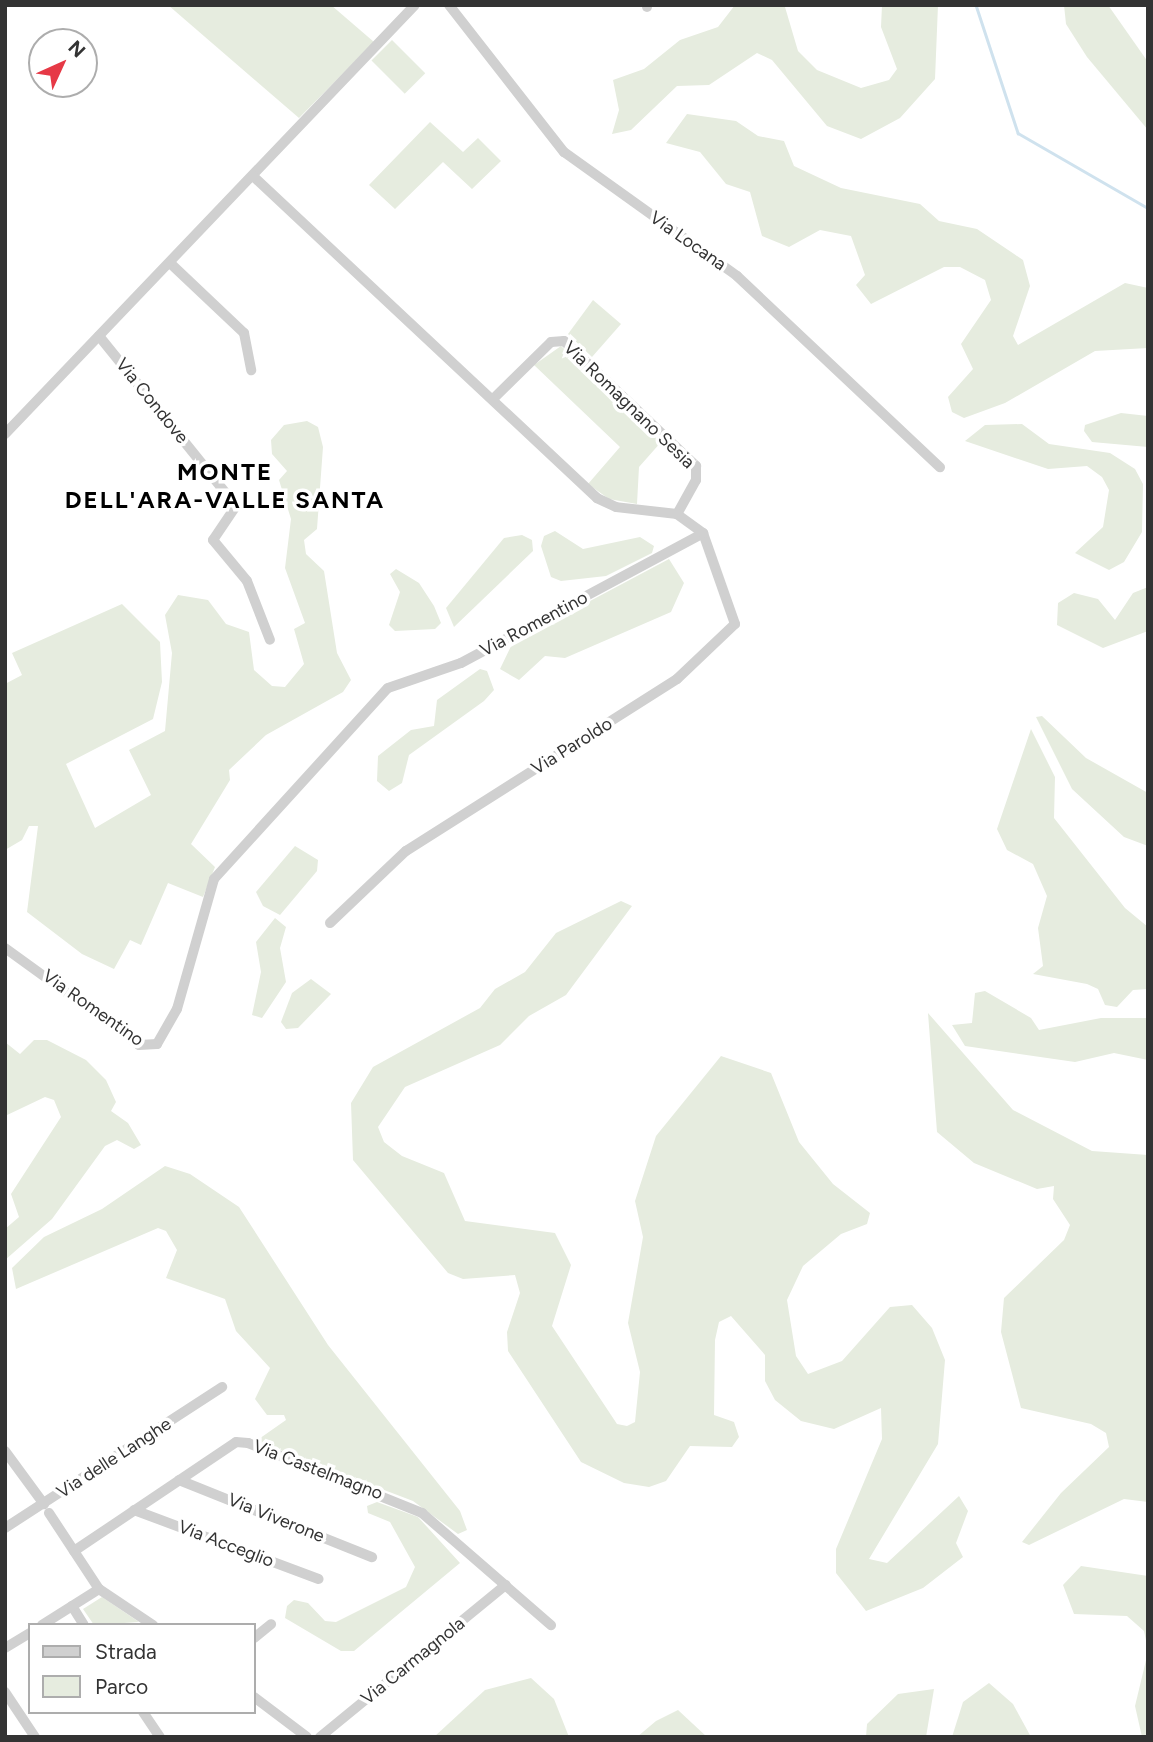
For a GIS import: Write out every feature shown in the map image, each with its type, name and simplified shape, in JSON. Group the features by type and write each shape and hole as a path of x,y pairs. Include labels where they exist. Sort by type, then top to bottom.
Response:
{"street":[{"path":"5,434 415,5"},
{"name":"Via Locana","path":"449,5 564,152 743,281 940,467"},
{"path":"253,176 601,501 677,514 703,533"},
{"path":"170,263 244,333 251,370"},
{"name":"Via Condove","path":"99,336 236,506 213,540 247,581 270,640"},
{"name":"Via Romagnano Sesia","path":"494,399 551,342 564,341 695,464 697,477 677,514"},
{"name":"Via Paroldo","path":"330,923 406,851 668,685 735,624 703,533"},
{"name":"Via Romentino","path":"5,948 139,1045 157,1044 177,1009 214,879 388,688 461,663 703,533"},
{"name":"Via delle Langhe","path":"5,1528 47,1508 222,1387"},
{"name":"Via Castelmagno","path":"74,1551 236,1442 248,1443 410,1506 551,1625"},
{"path":"5,1451 47,1508 99,1589 150,1623"},
{"name":"Via Viverone","path":"179,1479 372,1557"},
{"name":"Via Acceglio","path":"134,1510 319,1579"},
{"name":"Via Carmagnola","path":"320,1737 506,1585"},
{"path":"45,1623 99,1589"},
{"path":"72,1606 83,1623"},
{"path":"256,1636 271,1624"},
{"path":"5,1648 28,1634"},
{"path":"5,1692 35,1737"},
{"path":"256,1699 307,1737"},
{"path":"144,1714 160,1737"}],"green space":[{"path":"168,5 331,5 374,42 299,118"},
{"path":"735,5 785,7 798,51 817,70 861,88 889,80 897,69 881,27 882,5 938,5 935,79 900,118 861,139 827,126 772,60 757,53 709,85 677,86 631,130 612,134 619,110 613,80 644,69 680,40 718,27"},
{"path":"1064,5 1108,5 1148,62 1148,130 1087,57 1066,24"},
{"path":"392,40 425,73 405,94 371,61"},
{"path":"687,114 736,121 758,136 784,141 794,166 841,188 920,204 939,221 977,229 1023,260 1030,286 1013,336 1018,345 1125,283 1148,288 1148,348 1095,351 1005,403 964,418 952,412 948,397 973,369 961,344 991,300 985,280 960,267 944,267 871,304 856,285 865,275 851,236 820,230 789,247 762,236 750,192 726,184 700,152 666,143"},
{"path":"430,122 463,152 478,138 501,161 472,189 443,162 395,209 369,185"},
{"path":"593,300 621,324 592,357 568,334"},
{"path":"561,346 662,441 639,467 637,504 609,499 588,484 620,447 534,365"},
{"path":"1121,413 1148,416 1148,447 1092,442 1084,431 1085,425"},
{"path":"307,421 318,427 323,447 317,529 304,540 306,554 324,571 337,653 351,680 343,692 266,735 229,770 230,780 191,844 215,867 203,897 168,883 141,945 130,940 114,969 82,954 27,912 38,826 29,826 22,840 5,850 5,684 22,675 12,653 122,604 160,642 162,682 153,719 66,764 95,828 151,795 129,750 165,731 172,653 165,615 178,595 208,600 226,624 249,632 254,670 272,686 285,687 304,664 294,629 305,623 285,568 291,519 279,480 287,471 272,454 271,440 284,425"},
{"path":"1022,424 1049,444 1110,453 1135,469 1143,484 1142,532 1124,562 1109,570 1075,553 1103,527 1109,490 1102,477 1087,466 1048,469 965,441 985,425"},
{"path":"555,531 583,549 640,537 654,546 652,553 606,576 561,581 551,577 541,546 544,536"},
{"path":"522,535 532,540 533,551 454,627 446,608 504,538"},
{"path":"669,559 684,583 671,612 565,658 545,656 519,680 500,669 513,642"},
{"path":"396,569 419,583 434,606 441,623 435,629 395,631 389,625 400,592 390,574"},
{"path":"1148,587 1148,631 1103,648 1057,625 1058,603 1074,593 1098,599 1115,620 1133,593"},
{"path":"480,669 487,671 494,690 484,701 409,755 402,783 389,791 377,781 378,756 411,730 434,726 437,700"},
{"path":"1042,716 1086,758 1148,793 1148,846 1124,837 1072,789 1036,717"},
{"path":"1031,729 1055,777 1054,818 1125,908 1148,927 1148,989 1133,990 1117,1007 1105,1005 1098,989 1087,984 1033,974 1043,966 1038,928 1047,896 1033,864 1007,850 997,829"},
{"path":"295,846 318,860 317,871 280,915 263,906 256,892"},
{"path":"621,901 632,906 566,995 529,1016 500,1045 405,1087 378,1127 384,1142 402,1156 444,1173 465,1221 555,1233 571,1265 552,1326 617,1424 627,1426 635,1422 640,1372 628,1323 643,1237 635,1201 656,1136 721,1056 771,1073 799,1142 833,1184 870,1213 867,1224 841,1234 803,1266 787,1300 796,1356 808,1374 842,1361 890,1307 912,1305 932,1328 945,1360 938,1444 869,1559 887,1563 959,1496 968,1511 956,1543 963,1557 923,1588 866,1611 836,1573 836,1549 882,1439 881,1408 834,1429 801,1421 775,1400 765,1381 765,1355 731,1316 719,1322 715,1340 714,1415 734,1422 739,1437 732,1447 690,1446 666,1481 649,1487 624,1483 581,1462 508,1351 507,1332 520,1293 515,1275 463,1279 448,1273 353,1160 351,1103 373,1067 480,1008 495,989 525,972 556,933"},
{"path":"275,918 286,927 280,948 286,982 262,1018 252,1015 261,972 256,942"},
{"path":"311,979 331,994 298,1028 286,1029 281,1022 292,993"},
{"path":"985,991 1031,1018 1039,1030 1101,1018 1148,1018 1148,1060 1114,1053 1075,1062 965,1046 952,1025 972,1023 975,993"},
{"path":"928,1013 1013,1110 1092,1151 1148,1155 1148,1502 1124,1499 1029,1545 1022,1542 1061,1493 1109,1447 1106,1433 1091,1424 1021,1408 1001,1332 1004,1298 1064,1240 1070,1225 1053,1199 1054,1186 1037,1189 974,1163 937,1132"},
{"path":"34,1040 47,1040 86,1060 106,1080 116,1102 111,1111 128,1123 141,1145 134,1149 117,1140 105,1146 52,1219 5,1260 5,1229 19,1217 11,1194 61,1117 54,1100 45,1097 5,1116 5,1042 20,1054"},
{"path":"165,1166 190,1174 239,1207 328,1345 460,1511 467,1530 458,1534 413,1501 256,1441 286,1420 284,1415 267,1415 255,1399 270,1368 236,1331 225,1299 166,1278 177,1250 166,1231 158,1228 16,1289 12,1268 44,1237 102,1209"},
{"path":"377,1502 418,1517 460,1563 354,1651 341,1651 285,1618 287,1606 294,1600 308,1603 325,1621 336,1622 406,1587 415,1567 390,1522 368,1513 367,1506"},
{"path":"1081,1566 1148,1576 1148,1650 1144,1631 1127,1616 1074,1614 1063,1585"},
{"path":"102,1597 139,1622 93,1623 83,1609"},
{"path":"1148,1652 1148,1737 1142,1737 1135,1706"},
{"path":"531,1678 554,1699 569,1737 434,1737 485,1690"},
{"path":"989,1683 1013,1704 1031,1737 952,1737 963,1702"},
{"path":"934,1689 926,1737 866,1737 867,1724 898,1694"},
{"path":"678,1710 707,1737 637,1737 656,1721"}],"waterway":[{"path":"976,5 1018,133 1148,208"}],"district":[{"name":"MONTE DELL'ARA-VALLE SANTA","path":"225,486"}]}
